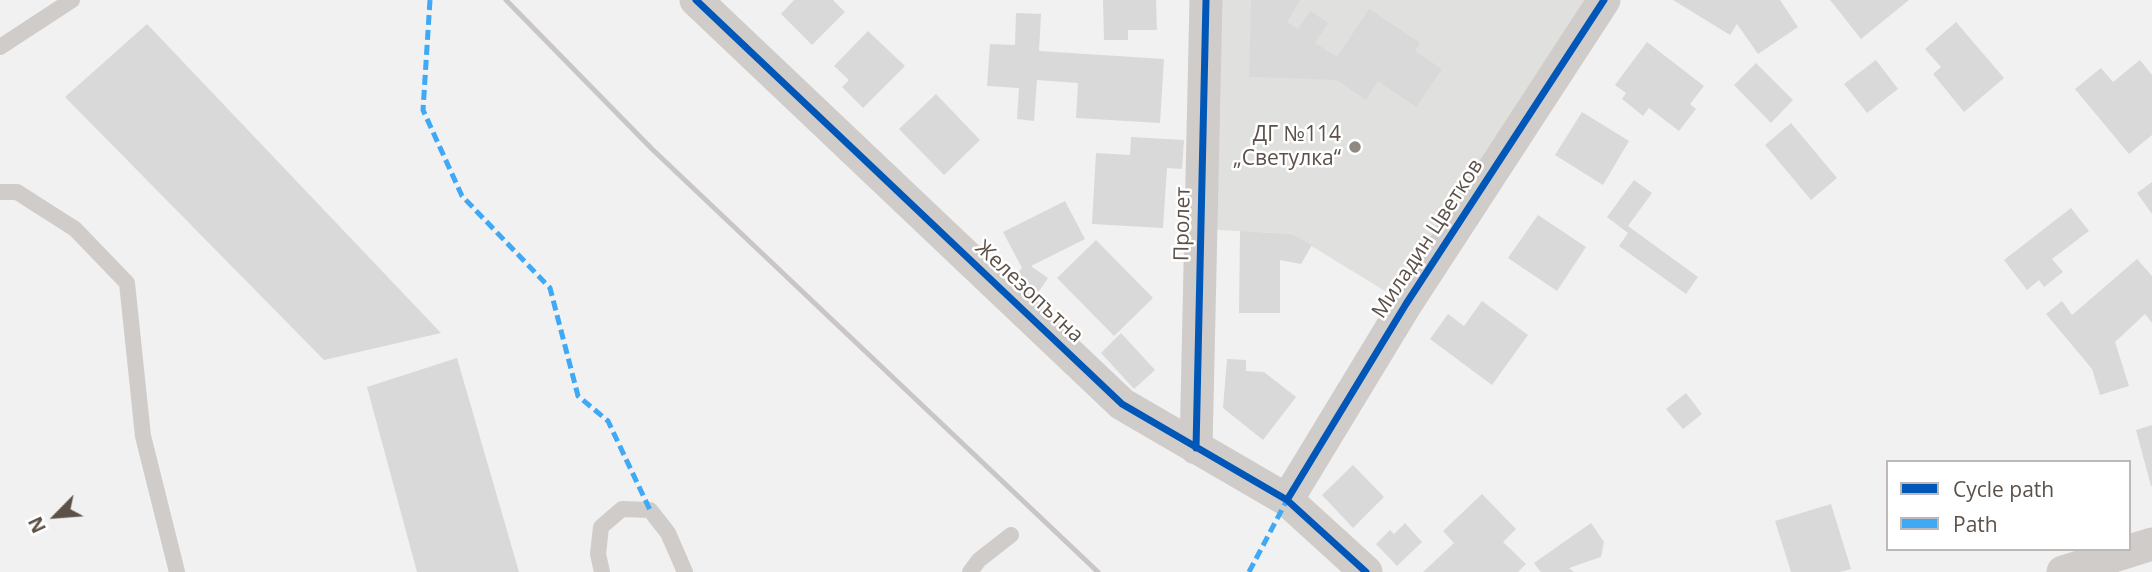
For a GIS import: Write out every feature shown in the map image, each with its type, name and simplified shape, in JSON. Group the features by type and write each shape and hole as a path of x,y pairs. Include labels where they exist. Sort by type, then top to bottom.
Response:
{"street":[{"name":"Железопътна","path":"696,0 1122,404 1287,500 1366,572"},
{"name":"Пролет","path":"1196,448 1206,0"},
{"name":"Миладин Цветков","path":"1287,500 1406,304 1604,0"},
{"path":"2131,551 2152,544"},
{"path":"2063,572 2130,551"}],"lane":[{"path":"0,47 72,0"},
{"path":"0,192 17,192 75,229 127,282 143,436 177,572"},
{"path":"602,572 598,554 601,527 622,509 650,510 668,533 685,572"},
{"path":"971,572 979,560 1011,535"}],"shaded area":[{"name":"ДГ №114 „Светулка“","path":"1206,0 1604,0 1406,304 1292,234 1200,229"}],"building":[{"path":"794,0 833,0 845,12 812,45 781,14"},
{"path":"1103,0 1156,0 1157,30 1128,30 1128,40 1104,40"},
{"path":"1251,0 1300,0 1287,22 1298,29 1310,11 1328,23 1315,43 1337,57 1369,9 1420,43 1415,51 1442,69 1416,107 1378,81 1366,100 1337,80 1249,77"},
{"path":"1673,0 1780,0 1798,27 1758,54 1737,24 1730,35"},
{"path":"1830,0 1909,0 1861,39"},
{"path":"1016,13 1041,14 1039,51 1164,59 1160,123 1076,118 1078,83 1037,80 1034,121 1017,119 1019,88 987,86 990,44 1015,45"},
{"path":"1956,22 2004,78 1964,112 1933,74 1941,67 1925,49"},
{"path":"147,24 441,333 324,360 65,97"},
{"path":"868,31 905,66 863,108 842,87 849,80 834,66"},
{"path":"1647,42 1704,86 1690,104 1696,109 1679,131 1649,108 1643,116 1622,99 1626,93 1615,85"},
{"path":"1876,60 1898,89 1867,113 1844,84"},
{"path":"2140,60 2152,75 2152,135 2129,154 2075,89 2101,68 2113,82"},
{"path":"1756,63 1793,100 1771,123 1734,85"},
{"path":"936,94 980,140 944,175 899,129"},
{"path":"1582,112 1629,141 1603,185 1555,155"},
{"path":"1791,123 1837,178 1811,200 1765,145"},
{"path":"1131,137 1184,140 1182,169 1167,168 1163,228 1092,224 1096,153 1130,155"},
{"path":"1634,180 1652,193 1628,226 1698,277 1686,294 1619,246 1628,233 1607,217"},
{"path":"2152,182 2152,214 2137,193"},
{"path":"1065,201 1085,239 1031,266 1048,278 1037,294 1014,278 1022,268 1003,232"},
{"path":"2071,208 2089,231 2052,259 2063,272 2044,287 2039,280 2027,290 2004,260"},
{"path":"1538,215 1586,247 1557,291 1508,258"},
{"path":"1240,231 1292,234 1312,245 1301,264 1280,260 1280,313 1239,313"},
{"path":"1096,240 1153,298 1114,336 1057,278"},
{"path":"2137,259 2152,276 2152,323 2145,314 2115,342 2129,386 2100,395 2092,369 2046,314 2062,301 2072,315"},
{"path":"1482,301 1528,335 1492,385 1430,339 1448,314 1464,326"},
{"path":"1121,333 1155,370 1134,389 1101,353"},
{"path":"457,358 519,572 417,572 367,387"},
{"path":"1227,359 1246,360 1246,371 1264,372 1296,397 1263,440 1223,408"},
{"path":"1686,393 1702,414 1683,429 1666,409"},
{"path":"2152,425 2152,486 2151,486 2136,430"},
{"path":"1353,465 1384,497 1353,528 1322,495"},
{"path":"1482,494 1516,529 1503,542 1526,564 1518,572 1423,572 1454,543 1443,531"},
{"path":"1831,504 1851,569 1840,572 1791,572 1775,521"},
{"path":"1405,523 1422,542 1397,566 1376,544 1390,530 1394,534"},
{"path":"1591,523 1604,542 1601,557 1569,568 1574,572 1541,572 1534,563"}],"railway":[{"path":"506,0 652,149 1098,572"}],"marked path":[{"path":"430,0 423,110 462,196 550,288 578,396 608,421 650,510"},
{"path":"1249,572 1287,500"}],"cycle path":[{"path":"696,0 1122,404 1287,500 1366,572"},
{"path":"1196,448 1206,0"},
{"path":"1287,500 1406,304 1604,0"}],"place":[{"name":"ДГ №114 „Светулка“","path":"1355,147"}]}
